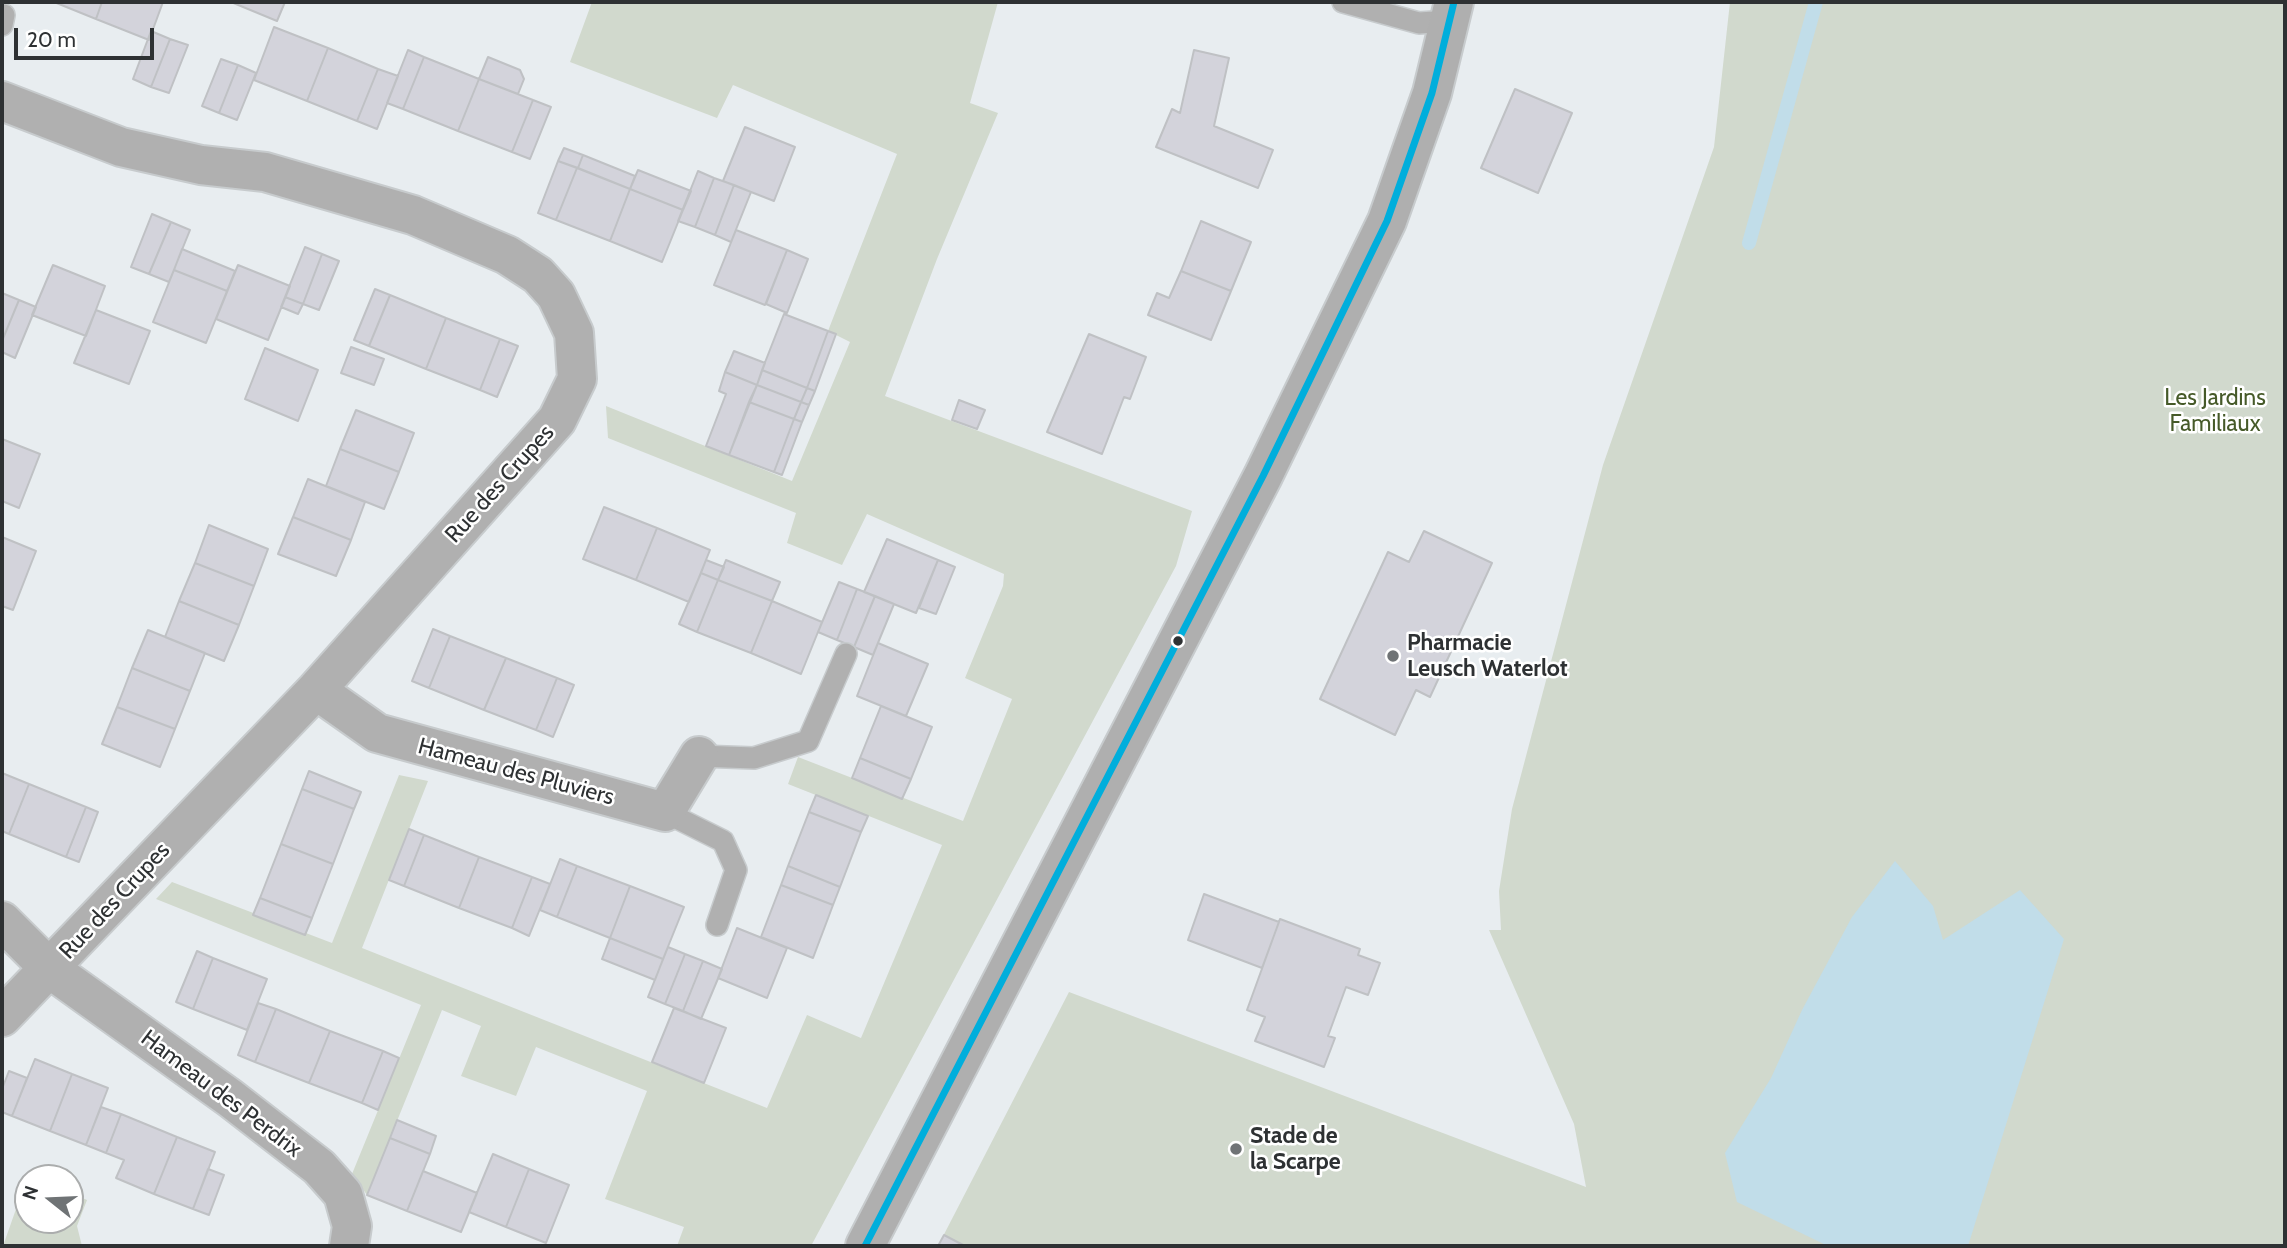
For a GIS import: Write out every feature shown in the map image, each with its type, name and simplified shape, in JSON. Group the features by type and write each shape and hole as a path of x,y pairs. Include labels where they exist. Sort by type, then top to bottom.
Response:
{"main road":[{"path":"865,1246 1263,475 1381,233 1432,93 1452,11"}],"street":[{"name":"Rue des Crupes","path":"2,104 121,147 201,165 265,172 413,215 507,255 538,275 556,295 573,333 577,379 557,420 316,690 2,1017"},
{"name":"Hameau des Pluviers","path":"316,690 377,733 665,812"},
{"path":"665,812 699,756"},
{"name":"Hameau des Perdrix","path":"2,921 50,970 230,1098 319,1167 342,1195 352,1226 349,1246"}],"lane":[{"path":"1343,2 1419,23 1452,11"},
{"path":"699,756 754,758 808,741 846,654"},
{"path":"665,812 723,841 736,870 717,925"}],"green space":[{"path":"592,2 998,2 970,103 998,113 937,259 885,396 1192,511 1176,566 811,1246 677,1246 684,1227 605,1199 647,1091 536,1047 516,1096 461,1076 481,1026 442,1010 367,1195 352,1174 421,1005 156,899 172,882 332,943 399,775 428,781 362,948 767,1108 807,1015 861,1038 942,845 788,784 798,757 963,821 1012,699 965,678 1003,586 1004,574 867,514 842,565 787,543 796,513 608,438 606,406 792,481 850,342 828,331 897,154 733,85 717,118 570,62"},
{"name":"Les Jardins Familiaux","path":"1730,2 2285,2 2285,1246 938,1246 1069,992 1586,1187 1574,1124 1489,930 1501,930 1499,891 1512,809 1603,465 1714,147"},
{"path":"14,1215 14,1234 79,1234 82,1246 3,1246"}],"water":[{"path":"1895,861 1933,906 1943,940 2020,890 2064,939 1968,1246 1828,1246 1737,1202 1725,1153 1771,1078 1802,1010 1852,917"}],"building":[{"path":"54,2 102,2 96,19"},
{"path":"102,2 163,2 149,40 96,19"},
{"path":"231,2 285,2 277,21"},
{"path":"274,27 328,48 307,101 254,80"},
{"path":"151,31 170,39 151,87 133,79"},
{"path":"170,39 188,45 169,93 151,87"},
{"path":"328,48 378,69 357,121 307,101"},
{"path":"408,50 424,57 403,109 387,103"},
{"path":"1194,50 1229,58 1214,126 1273,150 1258,188 1156,147 1172,109 1180,113"},
{"path":"424,57 479,79 458,131 403,109"},
{"path":"488,57 520,70 524,79 518,94 479,79"},
{"path":"221,59 238,65 219,113 202,106"},
{"path":"238,65 256,73 237,120 219,113"},
{"path":"378,69 398,76 377,129 357,121"},
{"path":"479,79 533,100 512,152 458,131"},
{"path":"1515,89 1572,113 1538,193 1481,168"},
{"path":"533,100 551,107 530,159 512,152"},
{"path":"745,127 795,147 774,201 723,181"},
{"path":"564,148 583,155 578,168 558,161"},
{"path":"583,155 635,176 630,189 578,168"},
{"path":"558,161 577,168 556,220 538,213"},
{"path":"577,168 630,189 610,241 556,220"},
{"path":"638,170 691,191 683,210 630,189"},
{"path":"698,171 714,178 695,227 678,221"},
{"path":"714,178 734,185 715,235 695,227"},
{"path":"734,185 751,192 731,242 715,235"},
{"path":"630,189 683,210 662,262 610,241"},
{"path":"152,214 171,222 149,274 131,267"},
{"path":"1201,221 1251,242 1231,291 1181,271"},
{"path":"171,222 190,230 169,282 149,274"},
{"path":"736,230 787,250 765,305 714,285"},
{"path":"305,247 322,254 303,304 285,297"},
{"path":"182,249 235,271 227,291 174,270"},
{"path":"787,250 808,259 787,313 766,304"},
{"path":"322,254 339,261 319,310 303,304"},
{"path":"53,265 105,286 86,336 32,315"},
{"path":"238,265 290,286 268,340 216,319"},
{"path":"174,270 227,291 206,343 153,322"},
{"path":"1181,271 1231,291 1211,340 1148,315 1157,293 1169,298"},
{"path":"375,289 390,295 369,346 354,340"},
{"path":"2,293 19,300 2,341"},
{"path":"390,295 446,318 426,369 369,346"},
{"path":"285,297 303,304 298,314 281,307"},
{"path":"19,300 36,307 15,358 2,352 2,341"},
{"path":"96,310 150,331 129,384 74,363"},
{"path":"784,314 828,331 807,388 762,370"},
{"path":"446,318 500,339 480,390 426,369"},
{"path":"828,331 836,334 815,391 807,388"},
{"path":"1089,334 1146,357 1130,399 1124,397 1102,454 1047,432"},
{"path":"500,339 518,346 497,397 480,390"},
{"path":"351,347 384,359 374,385 341,373"},
{"path":"265,348 318,370 298,421 245,399"},
{"path":"734,351 765,363 757,385 725,372"},
{"path":"762,370 807,388 801,402 757,385"},
{"path":"725,372 757,385 729,455 706,446 726,394 719,391"},
{"path":"757,385 801,402 794,419 749,402"},
{"path":"807,388 815,391 809,405 801,402"},
{"path":"959,400 985,410 977,429 952,420"},
{"path":"749,402 794,419 774,472 729,455"},
{"path":"801,402 809,405 802,422 794,419"},
{"path":"356,410 414,433 399,472 340,449"},
{"path":"794,419 802,422 782,475 774,472"},
{"path":"2,439 40,454 19,508 2,501"},
{"path":"340,449 399,472 384,509 326,486"},
{"path":"308,479 365,502 351,540 293,517"},
{"path":"604,507 657,528 636,580 583,559"},
{"path":"293,517 351,540 336,576 278,554"},
{"path":"209,525 268,549 254,586 195,563"},
{"path":"657,528 710,550 689,602 636,580"},
{"path":"1424,531 1492,563 1430,697 1416,690 1395,735 1320,699 1388,552 1409,562"},
{"path":"2,537 36,551 13,610 2,606"},
{"path":"887,539 938,560 916,613 864,592"},
{"path":"706,560 724,567 718,580 701,573"},
{"path":"726,560 780,582 772,601 718,580"},
{"path":"938,560 955,567 936,614 919,608"},
{"path":"195,563 254,586 239,625 179,601"},
{"path":"701,573 718,580 697,632 679,624"},
{"path":"718,580 772,601 751,653 697,632"},
{"path":"839,582 857,589 837,640 818,632"},
{"path":"857,589 875,596 854,647 837,640"},
{"path":"875,596 894,604 873,655 854,647"},
{"path":"179,601 239,625 224,661 165,637"},
{"path":"772,601 822,622 801,674 751,653"},
{"path":"433,629 450,636 429,688 412,681"},
{"path":"148,630 205,653 190,691 132,668"},
{"path":"450,636 506,658 484,710 429,688"},
{"path":"878,643 928,664 906,716 857,696"},
{"path":"506,658 557,678 536,730 484,710"},
{"path":"132,668 190,691 175,729 117,707"},
{"path":"557,678 574,685 553,737 536,730"},
{"path":"881,706 932,727 911,779 860,758"},
{"path":"117,707 175,729 160,767 102,744"},
{"path":"860,758 911,779 902,799 852,778"},
{"path":"309,771 361,792 354,809 302,789"},
{"path":"2,773 29,784 9,834 2,831"},
{"path":"29,784 86,807 66,857 9,834"},
{"path":"302,789 354,809 333,864 281,844"},
{"path":"816,795 868,816 861,832 809,812"},
{"path":"86,807 98,812 79,862 66,857"},
{"path":"809,812 861,832 840,887 788,866"},
{"path":"409,829 424,835 404,886 389,880"},
{"path":"424,835 479,857 459,908 404,886"},
{"path":"281,844 333,864 312,918 260,898"},
{"path":"479,857 532,877 512,928 459,908"},
{"path":"560,859 577,866 557,917 540,910"},
{"path":"577,866 630,886 610,938 557,917"},
{"path":"788,866 840,887 833,905 781,885"},
{"path":"532,877 550,884 529,936 512,928"},
{"path":"781,885 833,905 813,958 761,937"},
{"path":"630,886 684,907 663,959 610,938"},
{"path":"1204,894 1279,922 1262,968 1188,940"},
{"path":"260,898 312,918 305,935 253,915"},
{"path":"1280,919 1360,949 1358,955 1380,963 1368,995 1346,987 1328,1036 1335,1038 1324,1067 1255,1041 1265,1017 1247,1010"},
{"path":"737,928 787,948 767,998 718,978"},
{"path":"610,938 663,959 655,980 602,959"},
{"path":"668,947 685,954 665,1004 648,997"},
{"path":"197,951 213,958 193,1009 176,1002"},
{"path":"685,954 703,961 683,1011 665,1004"},
{"path":"213,958 267,979 247,1030 193,1009"},
{"path":"703,961 722,969 701,1019 683,1011"},
{"path":"258,1003 276,1009 255,1062 238,1055"},
{"path":"674,1008 726,1028 704,1083 652,1062"},
{"path":"276,1009 330,1031 309,1083 255,1062"},
{"path":"330,1031 383,1051 362,1103 309,1083"},
{"path":"383,1051 399,1058 378,1110 362,1103"},
{"path":"35,1059 72,1074 50,1131 12,1116"},
{"path":"9,1071 27,1078 12,1116 2,1112 2,1089"},
{"path":"72,1074 108,1088 86,1145 50,1131"},
{"path":"101,1107 121,1114 106,1153 86,1145"},
{"path":"121,1114 177,1137 154,1194 116,1178 124,1160 106,1153"},
{"path":"397,1120 436,1136 430,1154 390,1138"},
{"path":"177,1137 215,1152 193,1209 154,1194"},
{"path":"390,1138 430,1154 407,1211 367,1195"},
{"path":"493,1154 529,1169 506,1227 469,1212"},
{"path":"208,1169 224,1175 209,1215 193,1209"},
{"path":"529,1169 569,1185 546,1243 506,1227"},
{"path":"423,1171 477,1193 461,1232 407,1211"},
{"path":"944,1235 965,1246 938,1246"}],"waterway":[{"path":"1749,243 1816,2"}],"transit line":[{"path":"865,1246 1263,476 1387,221 1432,93 1454,2"}],"place":[{"name":"Pharmacie Leusch Waterlot","path":"1393,656"},
{"name":"Stade de la Scarpe","path":"1236,1149"}]}
